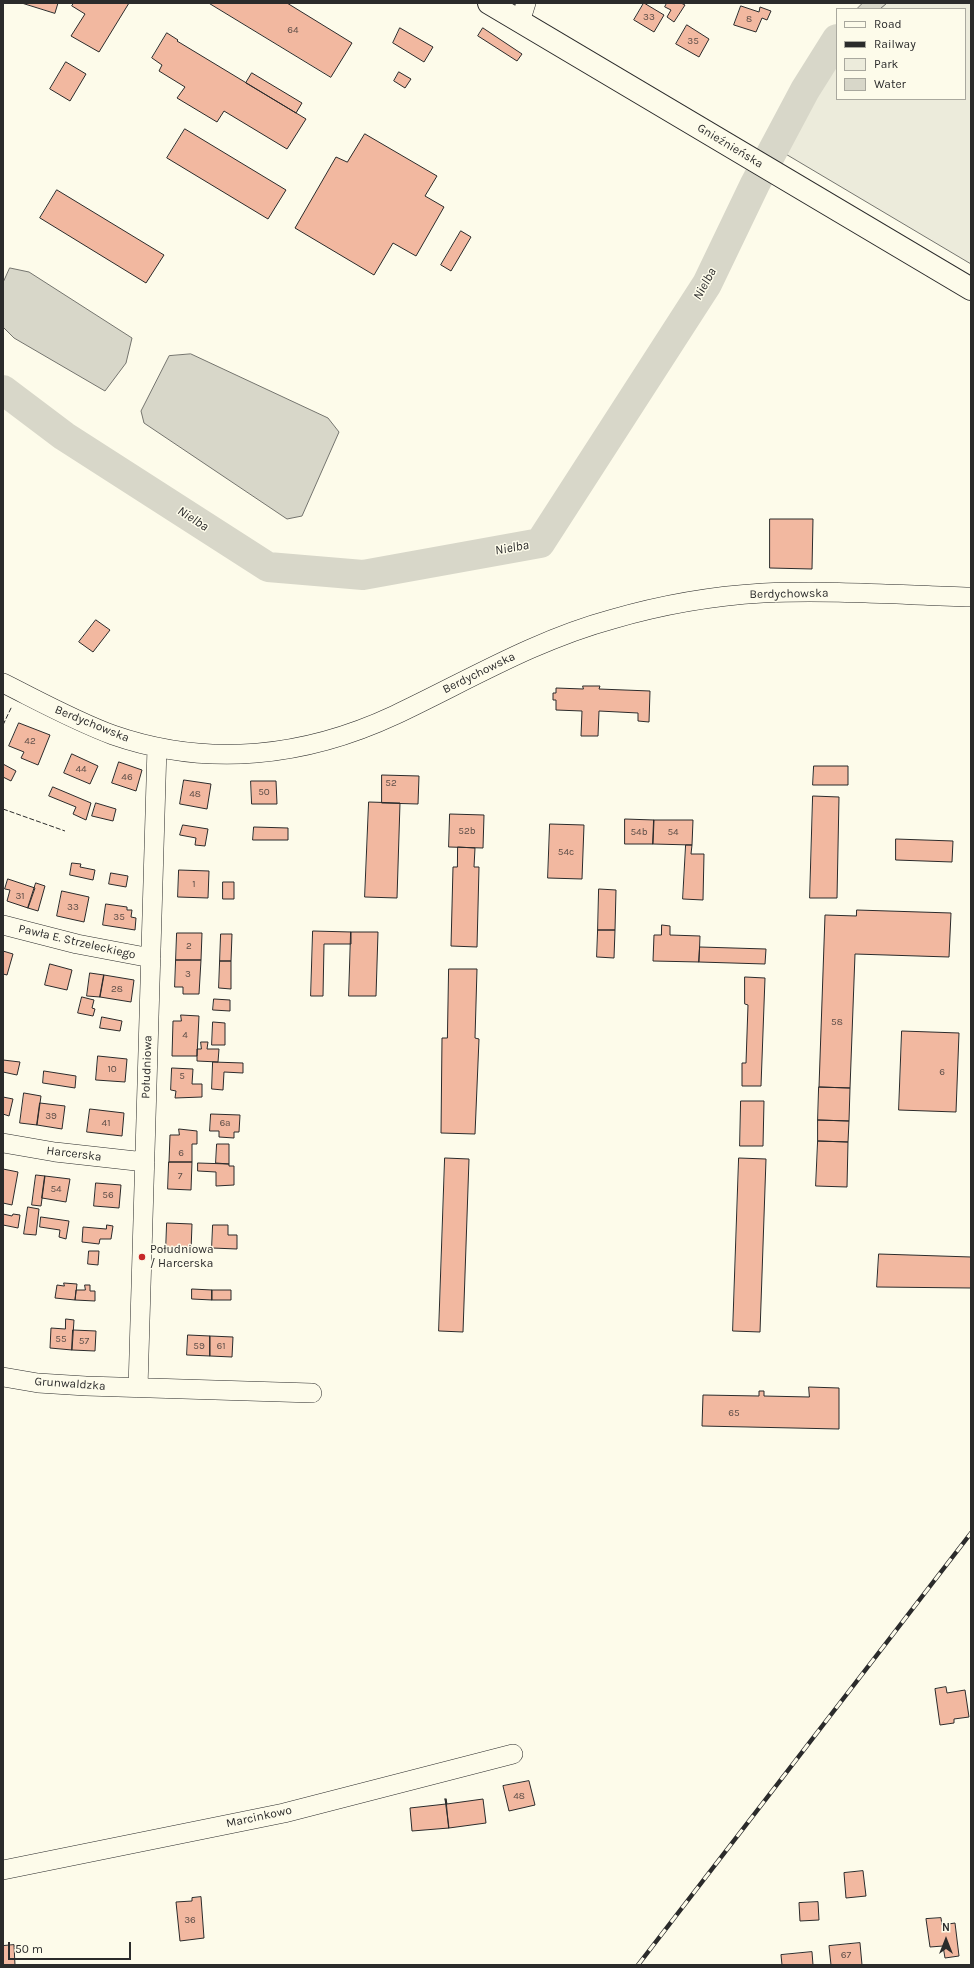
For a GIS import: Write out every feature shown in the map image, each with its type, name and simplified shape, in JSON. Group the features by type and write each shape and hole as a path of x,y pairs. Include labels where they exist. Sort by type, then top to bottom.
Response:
{"main road":[{"name":"Gnieźnieńska","path":"489,3 523,12 751,158 971,289"}],"street":[{"name":"Berdychowska","path":"3,683 66,714 112,734 157,747 199,753 237,755 276,752 320,744 393,716 542,642 602,622 661,607 715,597 769,593 807,592 971,597"},
{"name":"Południowa","path":"138,1388 157,747"},
{"name":"Pawła E. Strzeleckiego","path":"3,925 77,944 151,958"},
{"name":"Harcerska","path":"3,1144 55,1152 144,1162"},
{"name":"Grunwaldzka","path":"3,1377 38,1383 138,1388 312,1393"},
{"name":"Marcinkowo","path":"3,1870 284,1813 513,1754"}],"green space":[{"path":"887,3 971,3 971,264 784,153 816,87 836,56 836,100 966,100 966,8 881,8"}],"water":[{"path":"863,3 887,3 881,8 858,8"},
{"path":"836,33 836,56 816,87 784,153 766,143"},
{"path":"10,268 29,272 132,338 126,363 105,391 14,338 3,327 3,283"},
{"path":"191,354 328,418 339,432 302,516 287,519 144,423 141,411 169,356"}],"building":[{"path":"22,3 58,3 55,13"},
{"path":"74,3 129,3 99,52 71,36 85,14 72,6"},
{"path":"209,3 287,3 352,43 331,77"},
{"path":"644,3 664,15 654,32 634,20"},
{"path":"667,3 681,3 685,5 674,22 667,17 671,10 665,7"},
{"path":"741,6 759,12 760,7 771,11 767,20 762,18 756,32 734,25"},
{"path":"687,25 709,39 699,57 676,44"},
{"path":"400,28 433,47 424,62 393,43"},
{"path":"483,28 522,54 517,61 478,36"},
{"path":"167,33 178,40 177,41 306,119 287,149 224,111 217,122 177,98 185,87 159,71 162,65 152,58"},
{"path":"66,62 86,74 70,101 50,89"},
{"path":"399,72 411,79 405,88 394,81"},
{"path":"252,73 302,103 296,113 246,83"},
{"path":"185,129 286,190 268,219 167,158"},
{"path":"365,134 437,176 425,196 444,207 416,256 393,243 374,275 295,228 336,157 347,162"},
{"path":"57,190 164,255 146,283 40,218"},
{"path":"461,231 471,237 451,271 441,265"},
{"path":"770,519 813,519 812,569 770,568"},
{"path":"96,620 110,630 93,652 79,642"},
{"path":"583,686 600,686 599,689 650,691 649,722 638,721 638,713 599,711 598,736 581,736 582,711 556,710 556,700 553,700 553,693 556,693 556,688 583,689"},
{"path":"19,723 50,735 38,765 21,758 24,752 9,746"},
{"path":"72,754 98,766 90,784 64,773"},
{"path":"119,762 142,770 136,791 112,783"},
{"path":"3,764 16,771 11,781 3,777"},
{"path":"814,766 848,766 848,785 813,785"},
{"path":"382,775 419,776 418,804 382,803"},
{"path":"184,780 211,784 207,809 180,804"},
{"path":"251,781 276,781 277,804 252,804"},
{"path":"53,787 91,803 86,820 73,814 76,807 49,796"},
{"path":"813,796 839,797 837,898 810,898"},
{"path":"369,802 400,803 397,898 365,897"},
{"path":"96,803 116,809 113,821 92,816"},
{"path":"450,814 484,815 483,848 449,847"},
{"path":"625,819 654,820 653,844 625,844"},
{"path":"654,820 693,820 692,845 653,844"},
{"path":"550,824 584,825 582,879 548,878"},
{"path":"183,825 208,829 205,846 195,845 196,838 180,835"},
{"path":"254,827 288,828 288,840 253,840"},
{"path":"896,839 953,841 952,862 896,860"},
{"path":"686,845 692,845 691,854 704,854 703,900 683,899"},
{"path":"458,847 475,848 474,867 479,867 477,947 451,946 453,867 457,867"},
{"path":"72,863 81,864 80,867 95,870 93,880 70,875"},
{"path":"179,870 209,871 208,898 178,897"},
{"path":"111,873 128,876 126,887 109,884"},
{"path":"8,879 35,888 28,908 7,901 10,890 5,889"},
{"path":"223,882 234,882 234,899 223,899"},
{"path":"36,883 45,886 38,911 28,908"},
{"path":"599,889 616,890 615,930 598,930"},
{"path":"62,891 89,897 84,922 57,916"},
{"path":"106,904 127,907 127,910 132,910 131,917 136,918 135,930 103,925"},
{"path":"857,910 951,913 949,957 855,954 850,1088 819,1087 825,915 856,916"},
{"path":"662,925 670,926 670,935 700,936 699,962 653,961 654,935 661,935"},
{"path":"598,930 615,930 614,958 597,957"},
{"path":"313,931 351,932 351,944 324,944 323,996 311,996"},
{"path":"351,932 378,932 376,996 349,996"},
{"path":"177,933 202,933 201,960 176,960"},
{"path":"221,934 232,934 231,961 220,961"},
{"path":"700,947 766,949 765,964 699,962"},
{"path":"3,951 13,954 7,975 3,974"},
{"path":"176,960 201,960 199,994 183,994 183,987 175,987"},
{"path":"220,961 231,961 231,989 219,988"},
{"path":"50,964 72,970 67,990 45,985"},
{"path":"449,969 477,969 475,1038 479,1039 475,1134 441,1133 442,1038 447,1038"},
{"path":"90,973 104,975 100,997 87,996"},
{"path":"104,975 134,980 131,1002 100,997"},
{"path":"745,977 765,978 761,1086 742,1086 742,1063 746,1063 748,1005 745,1004"},
{"path":"82,997 94,1000 92,1008 95,1009 93,1016 78,1013"},
{"path":"214,999 230,1000 230,1011 213,1010"},
{"path":"181,1015 199,1016 197,1056 172,1056 173,1021 181,1021"},
{"path":"102,1017 122,1021 120,1031 100,1028"},
{"path":"213,1022 225,1023 225,1045 212,1045"},
{"path":"902,1031 959,1033 956,1112 899,1110"},
{"path":"201,1042 208,1042 207,1049 219,1049 218,1062 197,1061 197,1049 201,1049"},
{"path":"98,1056 127,1059 125,1082 96,1080"},
{"path":"3,1060 20,1062 17,1075 3,1072"},
{"path":"213,1062 243,1063 243,1073 224,1072 223,1090 212,1089"},
{"path":"172,1068 193,1069 192,1084 202,1084 202,1097 175,1098 176,1091 171,1090"},
{"path":"44,1071 76,1076 75,1088 43,1083"},
{"path":"819,1087 850,1088 849,1121 818,1120"},
{"path":"24,1093 41,1096 37,1125 20,1123"},
{"path":"3,1097 13,1099 9,1116 3,1114"},
{"path":"741,1101 764,1101 763,1146 740,1146"},
{"path":"40,1103 65,1106 62,1129 37,1125"},
{"path":"90,1109 124,1113 122,1136 87,1132"},
{"path":"211,1114 240,1115 239,1132 234,1132 234,1138 219,1137 219,1131 210,1131"},
{"path":"818,1120 849,1121 848,1142 818,1141"},
{"path":"179,1129 197,1131 197,1144 192,1144 192,1162 169,1162 170,1135 179,1135"},
{"path":"818,1141 848,1142 847,1187 816,1186"},
{"path":"217,1144 229,1144 229,1164 216,1163"},
{"path":"445,1158 469,1159 463,1332 439,1331"},
{"path":"739,1158 766,1159 760,1332 733,1331"},
{"path":"169,1162 192,1162 191,1190 168,1189"},
{"path":"198,1163 229,1164 229,1166 234,1166 234,1185 216,1186 216,1172 198,1171"},
{"path":"3,1169 18,1172 12,1205 3,1203"},
{"path":"36,1175 45,1176 41,1206 32,1205"},
{"path":"45,1176 70,1179 66,1202 42,1198"},
{"path":"96,1183 121,1185 119,1208 94,1206"},
{"path":"28,1207 39,1209 36,1235 24,1234"},
{"path":"3,1214 12,1216 13,1214 20,1215 18,1228 3,1225"},
{"path":"41,1217 69,1221 66,1239 59,1237 60,1230 40,1227"},
{"path":"167,1223 192,1224 191,1251 166,1251"},
{"path":"107,1225 113,1226 111,1239 100,1239 99,1244 82,1242 83,1227 106,1229"},
{"path":"213,1225 228,1225 228,1235 237,1235 237,1249 212,1248"},
{"path":"89,1251 99,1251 98,1265 88,1264"},
{"path":"879,1254 971,1257 971,1288 877,1287"},
{"path":"64,1283 77,1284 75,1300 55,1298 57,1285 64,1286"},
{"path":"85,1285 90,1285 90,1291 95,1291 95,1301 75,1300 76,1290 85,1290"},
{"path":"192,1289 212,1290 212,1300 192,1299"},
{"path":"212,1290 231,1290 231,1300 212,1300"},
{"path":"66,1319 74,1320 72,1350 50,1348 51,1328 65,1329"},
{"path":"73,1330 96,1331 95,1351 72,1350"},
{"path":"188,1335 210,1336 210,1356 187,1355"},
{"path":"210,1336 233,1337 232,1357 210,1356"},
{"path":"809,1387 839,1388 839,1429 702,1426 703,1395 759,1396 759,1391 764,1391 764,1396 809,1397"},
{"path":"946,1687 947,1693 965,1690 969,1717 954,1719 954,1723 940,1725 935,1689"},
{"path":"529,1781 535,1805 509,1811 503,1786"},
{"path":"446,1799 447,1804 483,1799 486,1823 449,1828"},
{"path":"446,1804 449,1828 412,1831 410,1808"},
{"path":"863,1871 866,1896 846,1898 844,1873"},
{"path":"201,1897 204,1938 180,1941 176,1902 192,1901 192,1898"},
{"path":"818,1902 819,1920 800,1921 799,1903"},
{"path":"941,1918 942,1925 955,1923 959,1956 945,1958 943,1946 930,1947 926,1919"},
{"path":"860,1943 862,1965 831,1965 829,1946"},
{"path":"14,1945 15,1965 3,1965 3,1946"},
{"path":"812,1952 813,1965 782,1965 781,1955"}],"waterway":[{"name":"Nielba","path":"3,390 64,436 268,567 363,575 540,543 707,284 755,184 805,90 836,41"}],"railway":[{"path":"638,1965 971,1533"}],"fence":[{"path":"3,725 12,706"},
{"path":"3,809 65,831"}],"place":[{"name":"Południowa / Harcerska","path":"142,1257"}]}
